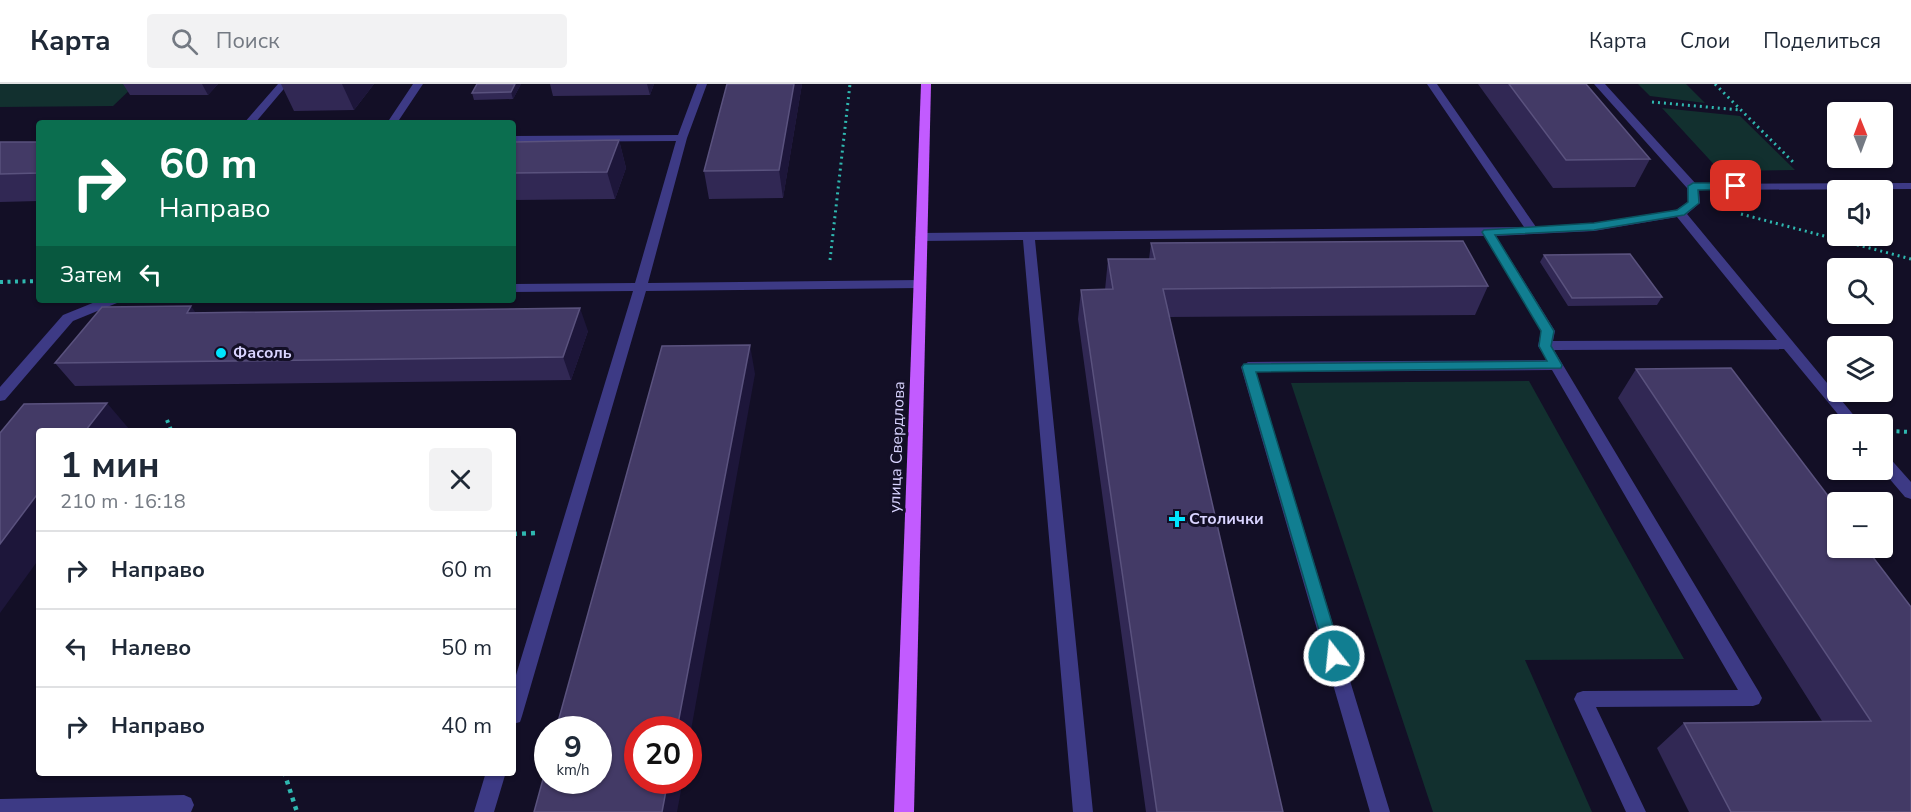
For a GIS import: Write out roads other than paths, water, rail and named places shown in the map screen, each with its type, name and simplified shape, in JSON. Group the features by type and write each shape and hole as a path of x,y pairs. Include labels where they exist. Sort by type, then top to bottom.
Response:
{"main road":[{"name":"улица Свердлова","path":"904,812 926,84"}],"lane":[{"path":"252,120 283,84"},
{"path":"394,120 418,84"},
{"path":"516,706 641,286 682,138 702,84"},
{"path":"1432,84 1533,230"},
{"path":"921,237 1029,238 1488,232 1594,227 1680,213 1694,203 1693,186 1599,84"},
{"path":"516,139 682,138"},
{"path":"1693,186 1911,186"},
{"path":"1680,213 1846,414"},
{"path":"1488,232 1548,331 1545,346 1753,698 1584,699 1636,812"},
{"path":"1029,238 1083,812"},
{"path":"516,288 920,284"},
{"path":"0,396 68,318 105,303"},
{"path":"1545,346 1788,344"},
{"path":"1380,812 1248,367 1556,365"},
{"path":"1893,472 1911,493"},
{"path":"484,812 495,776"},
{"path":"0,809 184,805"}],"place":[{"name":"Фасоль","path":"221,353"},
{"name":"Столички","path":"1177,519"}]}
